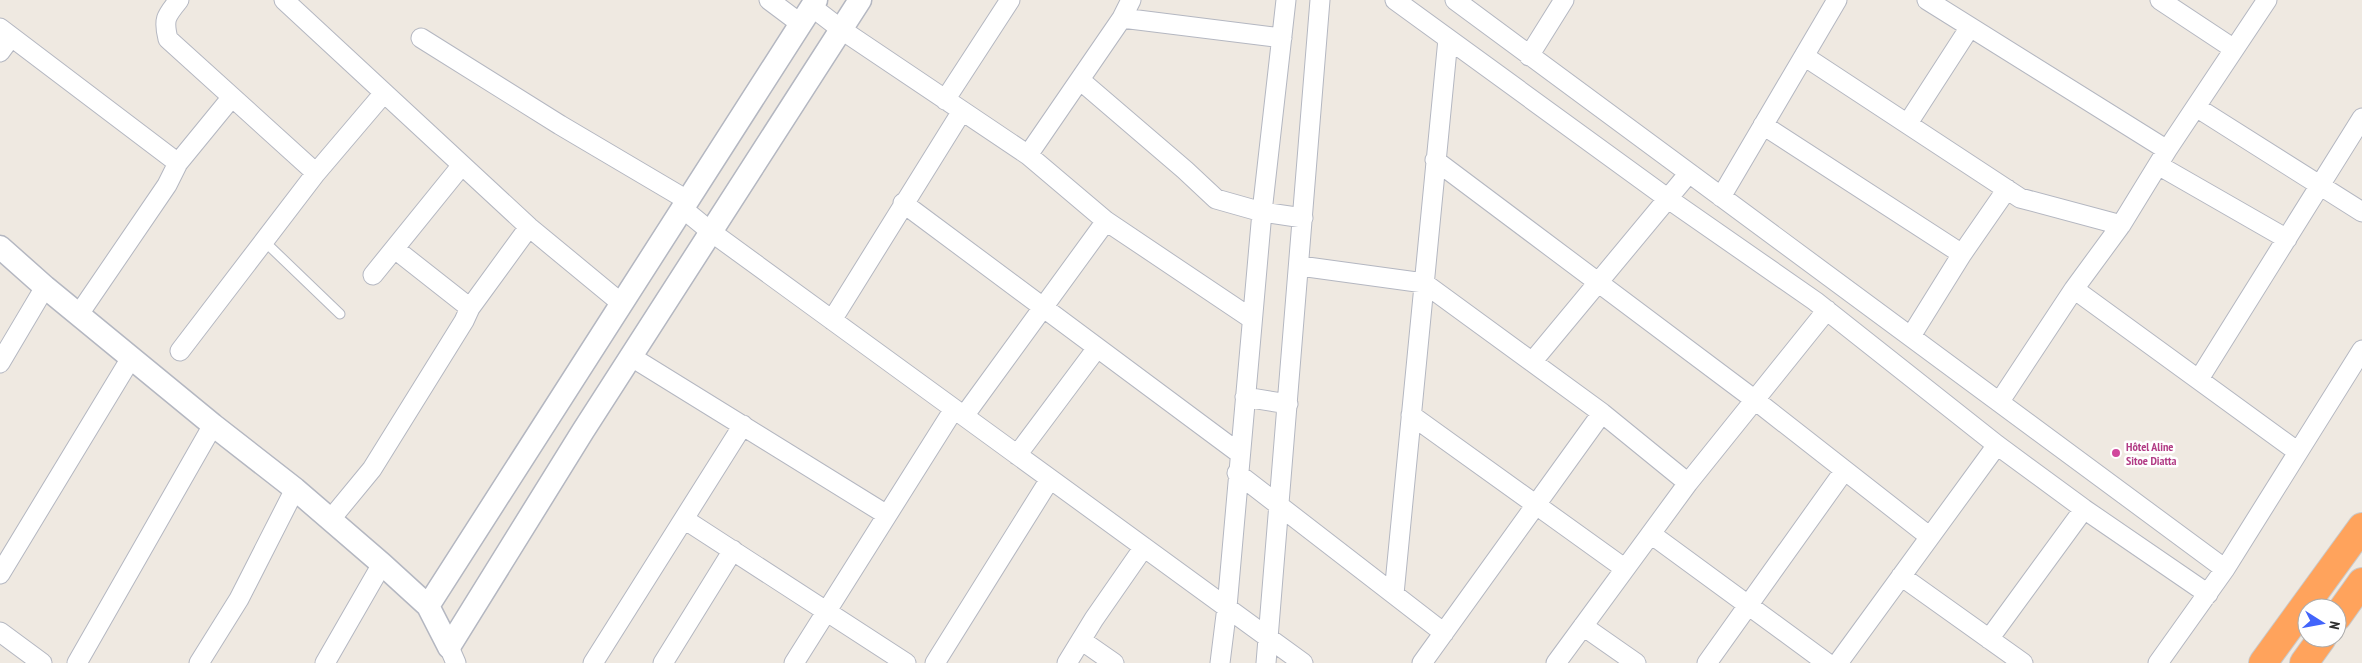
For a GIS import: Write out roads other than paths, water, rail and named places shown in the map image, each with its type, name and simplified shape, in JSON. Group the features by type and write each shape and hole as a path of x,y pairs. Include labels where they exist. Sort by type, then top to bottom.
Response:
{"highway":[{"path":"2263,663 2362,527"},
{"path":"2347,603 2362,582"},
{"path":"2304,663 2315,648"}],"street":[{"path":"179,0 164,25 168,39 316,173"},
{"path":"284,0 529,228 621,303"},
{"path":"769,0 810,10 842,30 1028,155 1106,221 1252,319"},
{"path":"452,655 630,356 860,0"},
{"path":"945,100 1010,0"},
{"path":"1028,155 1122,18 1131,0"},
{"path":"1220,663 1227,607 1237,473 1262,212 1286,0"},
{"path":"1266,663 1270,638 1320,0"},
{"path":"1395,0 1667,198 1821,306 1997,445 2084,509 2208,594"},
{"path":"1455,0 2225,569"},
{"path":"1529,56 1564,0"},
{"path":"1721,197 1837,0"},
{"path":"1928,0 2287,239"},
{"path":"2160,0 2234,50"},
{"path":"2000,401 2074,289 2121,225 2267,0"},
{"path":"428,606 810,10"},
{"path":"1122,18 1282,38"},
{"path":"1908,123 1970,27"},
{"path":"421,38 684,204 710,231 1303,663"},
{"path":"4,39 178,163"},
{"path":"1394,594 1448,39"},
{"path":"1804,56 2020,198 2121,225"},
{"path":"1080,80 1186,170 1216,200 1262,212 1303,218"},
{"path":"180,351 316,173 384,93"},
{"path":"79,314 167,185 178,163 232,97"},
{"path":"2196,107 2362,212"},
{"path":"832,320 903,203 962,111"},
{"path":"2199,379 2362,118"},
{"path":"1763,125 1962,254"},
{"path":"1435,160 1755,400 1930,536"},
{"path":"373,276 462,165"},
{"path":"1532,362 1689,173"},
{"path":"1911,336 1962,254 2008,189"},
{"path":"903,203 1239,452"},
{"path":"794,663 887,514 959,412 1043,308 1106,221"},
{"path":"330,520 372,469 470,308 529,228"},
{"path":"0,247 131,358 295,489 382,564 428,606 452,655"},
{"path":"394,249 470,308"},
{"path":"1300,266 1424,283 1602,413 1688,484"},
{"path":"1556,663 1624,568 1755,400 1821,306 1832,278"},
{"path":"0,363 45,287"},
{"path":"2074,289 2298,452"},
{"path":"1017,455 1097,348"},
{"path":"2158,663 2225,569 2362,350"},
{"path":"630,356 887,514"},
{"path":"0,574 131,358"},
{"path":"1245,397 1288,404"},
{"path":"1422,663 1602,413"},
{"path":"1411,415 1624,568"},
{"path":"77,663 213,425"},
{"path":"593,663 743,425"},
{"path":"1838,663 1997,445"},
{"path":"1707,663 1844,471"},
{"path":"1237,473 1444,633"},
{"path":"935,663 1050,479"},
{"path":"199,663 239,599 295,489"},
{"path":"1989,639 2084,509"},
{"path":"684,519 906,663"},
{"path":"1651,534 1827,663"},
{"path":"1067,663 1144,547"},
{"path":"663,663 733,550"},
{"path":"325,663 382,564"},
{"path":"1901,576 2023,663"},
{"path":"1583,626 1636,663"},
{"path":"0,632 42,663"},
{"path":"1081,640 1114,663"}],"lane":[{"path":"264,241 340,314"}],"place":[{"name":"Hôtel Aline Sitoe Diatta","path":"2116,453"}]}
